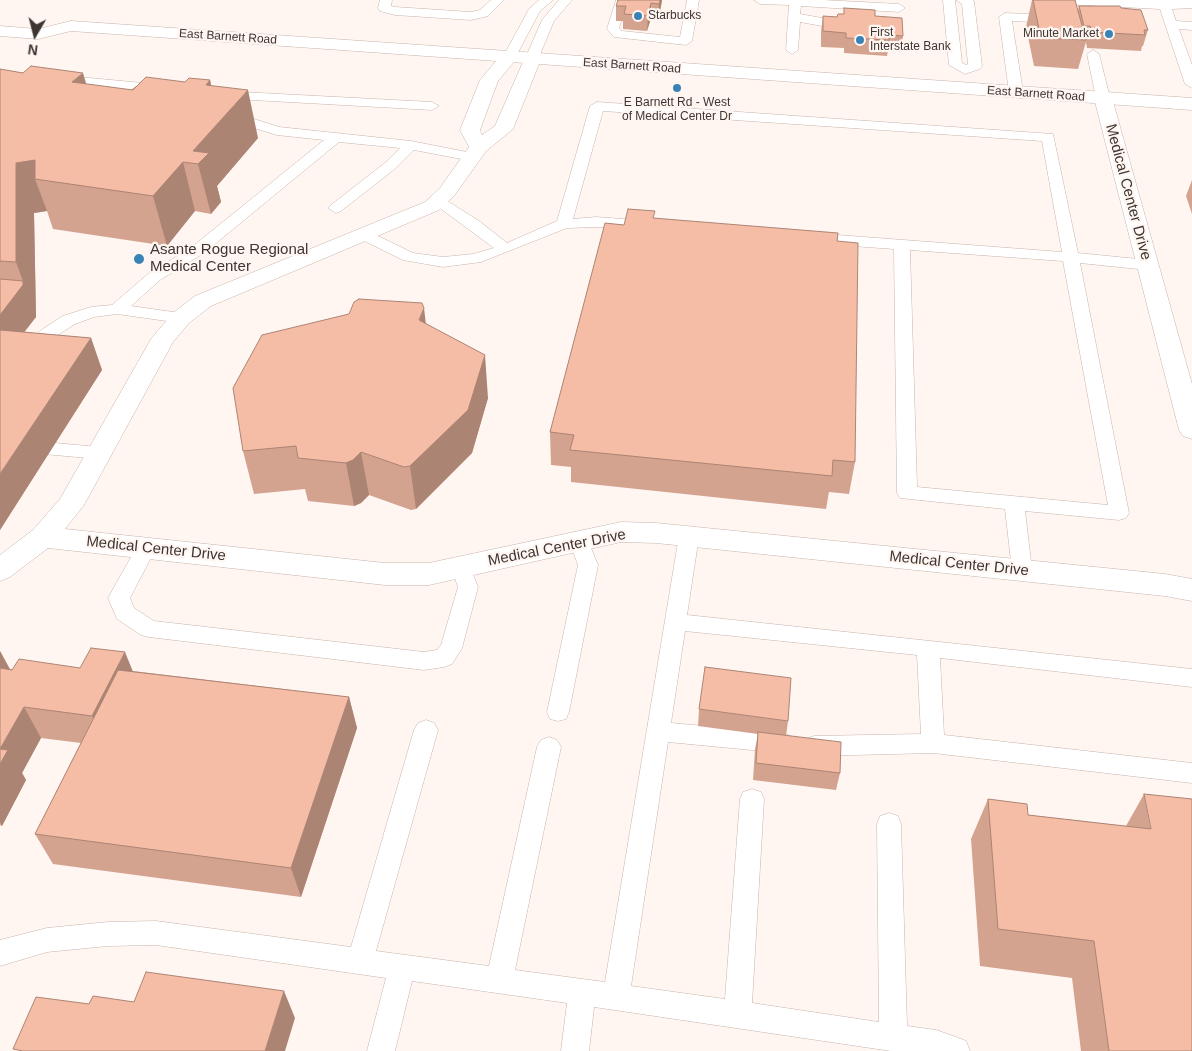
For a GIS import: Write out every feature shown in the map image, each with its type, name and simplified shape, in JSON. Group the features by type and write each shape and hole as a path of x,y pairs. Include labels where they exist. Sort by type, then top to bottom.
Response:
{"street":[{"name":"East Barnett Road","path":"43,17 52,18 71,26"},
{"name":"East Barnett Road","path":"0,31 38,34 71,26 1192,104"},
{"path":"476,152 470,130 489,80 509,57"},
{"path":"0,570 43,537 70,505 163,339 180,318 203,302 432,206 447,192 476,152 503,129 532,59"},
{"name":"Medical Center Drive","path":"1103,98 1192,430"},
{"name":"Medical Center Drive","path":"43,537 385,574 429,574 621,532 688,536 1165,585 1192,590"}],"lane":[{"path":"386,0 384,8 395,11 471,16 484,13 498,0"},
{"path":"509,57 535,9 547,0"},
{"path":"532,59 548,20 566,0"},
{"path":"622,0 613,29 618,34 686,41 693,0"},
{"path":"760,0 899,4 900,21"},
{"path":"949,0 956,65 965,70"},
{"path":"962,0 968,2 975,66 965,70"},
{"path":"1062,0 1192,4"},
{"path":"792,50 796,1"},
{"path":"1164,3 1190,71 1192,84"},
{"path":"794,16 810,21 844,26"},
{"path":"1016,92 1005,17 1051,19"},
{"path":"1171,24 1192,26"},
{"path":"1093,54 1103,98"},
{"path":"965,70 968,89"},
{"path":"48,78 177,90"},
{"path":"432,106 210,94 249,122 276,131 476,152"},
{"path":"564,224 597,106 1048,137 1119,513 907,492 902,245"},
{"path":"117,309 154,277 198,250 336,137"},
{"path":"336,208 391,165 411,144"},
{"path":"438,200 505,249"},
{"path":"364,235 409,257 443,262 475,259 505,249 564,224 596,222 665,228"},
{"path":"793,237 1070,257 1148,265"},
{"path":"26,356 47,334 69,320 91,312 117,309 180,318"},
{"path":"0,444 99,453"},
{"path":"1014,504 1022,570"},
{"path":"616,997 688,536"},
{"path":"558,712 588,565 579,541"},
{"path":"146,548 119,598 124,614 149,629 424,661 444,658 450,648 468,587 461,567"},
{"path":"674,622 1192,678"},
{"path":"928,648 934,743"},
{"path":"360,962 426,730"},
{"path":"658,730 822,747 934,743 1192,774"},
{"path":"499,981 549,747"},
{"path":"738,1015 752,799"},
{"path":"888,824 893,1038"},
{"path":"0,953 47,940 108,934 156,933 936,1044 956,1051"},
{"path":"381,1051 402,967"},
{"path":"575,1051 582,993"}],"building":[{"path":"618,0 660,0 659,4 651,3 648,16 624,14 626,6 616,6"},
{"path":"1033,0 1075,0 1086,40 1041,38"},
{"path":"1079,6 1120,6 1121,8 1141,10 1148,30 1144,30 1145,35 1092,32 1090,26 1084,26"},
{"path":"844,8 875,10 875,16 902,18 903,36 889,35 889,40 846,38 846,33 823,31 823,16 837,17 838,14 844,14"},
{"path":"31,66 83,73 72,82 133,90 146,77 185,82 189,78 210,80 206,85 248,90 193,151 209,153 198,164 183,162 153,196 35,179 35,160 16,163 16,262 0,261 0,69 23,73"},
{"path":"628,209 655,211 653,218 838,233 837,241 858,243 855,462 833,460 832,476 570,450 574,435 550,432 605,223 624,225"},
{"path":"0,279 23,281 23,285 0,315"},
{"path":"359,299 422,303 424,308 419,320 485,355 468,410 410,466 404,467 361,452 353,460 346,463 298,458 296,446 243,451 233,388 262,335 349,314 354,302"},
{"path":"0,330 91,338 0,474"},
{"path":"91,648 125,652 92,716 24,707 0,749 0,668 12,670 19,659 80,668"},
{"path":"705,667 791,678 788,721 699,709"},
{"path":"118,670 349,697 291,868 35,834"},
{"path":"758,732 841,742 840,773 756,763"},
{"path":"0,749 8,750 0,764"},
{"path":"1144,794 1192,799 1192,1051 1109,1051 1094,941 998,929 988,799 1027,804 1028,815 1151,829"},
{"path":"146,972 284,991 265,1051 23,1051 13,1049 36,997 89,1004 93,996 134,1002"}],"place":[{"name":"Starbucks","path":"638,16"},
{"name":"Minute Market","path":"1109,34"},
{"name":"First Interstate Bank","path":"860,40"},
{"name":"E Barnett Rd - West of Medical Center Dr","path":"677,88"},
{"name":"Asante Rogue Regional Medical Center","path":"139,259"}]}
